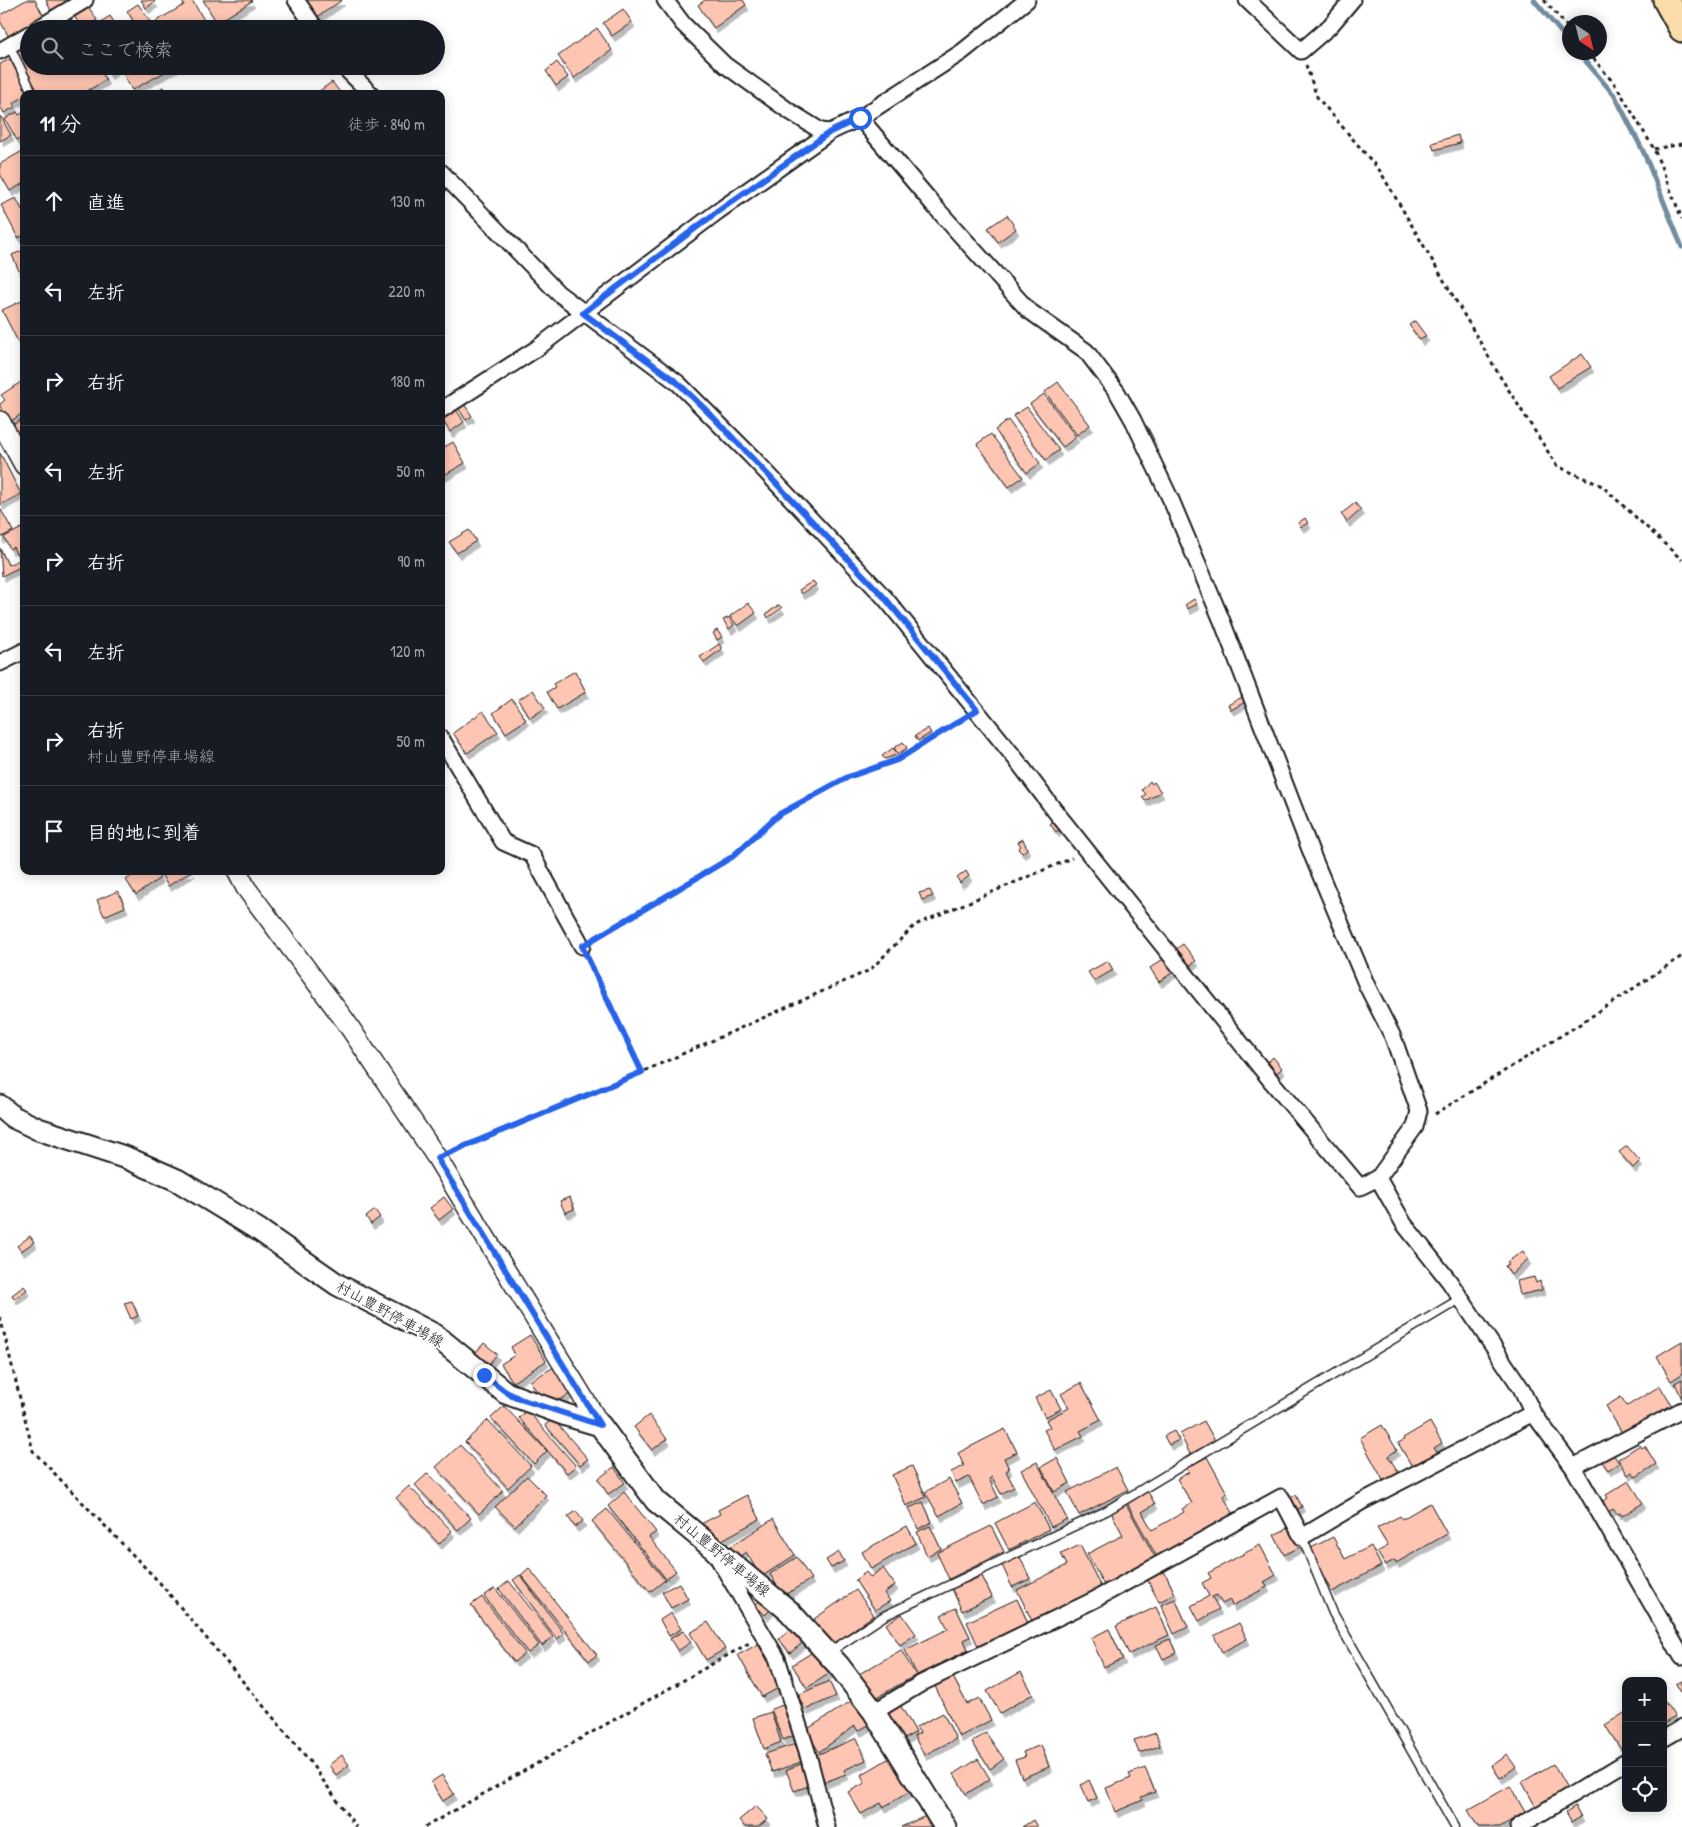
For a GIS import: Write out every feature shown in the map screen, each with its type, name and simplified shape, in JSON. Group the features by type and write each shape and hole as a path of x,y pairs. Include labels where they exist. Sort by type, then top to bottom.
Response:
{"highway":[{"path":"1666,0 1682,29"}],"main road":[{"name":"村山豊野停車場線","path":"0,1106 13,1117 38,1129 127,1158 177,1180 259,1230 338,1285 435,1336 506,1392 566,1415 600,1425 656,1501 789,1611 828,1653 874,1712 945,1827"}],"street":[{"path":"52,20 86,0"},
{"path":"296,0 310,20"},
{"path":"665,0 683,24 725,65 789,111 822,131 830,132"},
{"path":"445,407 536,348 717,212 830,132 860,118 962,52 1027,0"},
{"path":"1247,0 1301,51 1330,26 1352,0"},
{"path":"5,48 20,39"},
{"path":"352,75 367,90"},
{"path":"445,176 558,293 678,383 713,417 885,598 977,710 1272,1082 1360,1187 1378,1178 1415,1127 1419,1111 1393,1037 1367,986 1300,824 1288,788 1222,622 1178,517 1133,420 1117,392 1086,351 1028,310 937,209 860,118"},
{"path":"0,421 20,458"},
{"path":"0,664 20,653"},
{"path":"445,745 503,842 532,855 582,946"},
{"path":"239,875 246,888 346,1022 437,1158 600,1425"},
{"path":"1378,1178 1404,1224 1460,1299 1521,1388 1533,1413 1572,1467 1682,1657"},
{"path":"1572,1467 1682,1410"},
{"path":"874,1712 930,1679 1094,1600 1281,1497 1302,1537 1361,1502 1533,1413"},
{"path":"710,1547 776,1658 810,1760 827,1827"},
{"path":"1667,1737 1682,1728"},
{"path":"1518,1827 1622,1764"}],"lane":[{"path":"5,48 20,74"},
{"path":"21,75 30,90"},
{"path":"828,1653 884,1616 1106,1511 1460,1299"},
{"path":"1302,1537 1333,1613 1455,1827"}],"path":[{"path":"1544,0 1562,21"},
{"path":"1301,51 1317,98 1380,171 1501,378 1557,466 1602,486 1682,560"},
{"path":"1595,60 1617,87 1654,149 1682,219"},
{"path":"1654,149 1682,144"},
{"path":"642,1072 582,946 732,857 778,815 848,777 897,760 977,710"},
{"path":"437,1158 642,1072 870,970 915,926 1088,850"},
{"path":"1415,1127 1580,1024 1682,956"},
{"path":"0,1317 33,1451 166,1591 308,1759 356,1827"},
{"path":"426,1827 763,1634"}],"building":[{"path":"26,0 35,0 45,19 20,20 20,33 10,39 0,21 0,15"},
{"path":"46,0 70,0 71,2 51,11"},
{"path":"141,0 153,0 155,2 146,8"},
{"path":"181,0 192,0 204,20 158,20 184,5"},
{"path":"203,0 252,1 222,20 215,20"},
{"path":"304,0 342,0 316,18"},
{"path":"705,0 743,0 746,5 714,28 698,5"},
{"path":"138,4 149,20 133,20 127,11"},
{"path":"88,6 97,20 77,20 74,16"},
{"path":"623,9 632,22 612,36 603,23"},
{"path":"110,16 113,20 104,20"},
{"path":"597,28 612,50 574,78 558,56"},
{"path":"20,45 20,61 13,49"},
{"path":"10,59 26,90 20,90 20,99 13,103 15,107 4,113 0,106 0,64"},
{"path":"557,62 568,77 556,86 546,71"},
{"path":"28,75 103,75 106,80 89,90 37,90"},
{"path":"124,75 160,75 132,90"},
{"path":"332,82 338,90 321,90"},
{"path":"17,112 20,114 20,139 17,140 5,119"},
{"path":"0,115 11,135 0,141"},
{"path":"1458,135 1460,143 1434,150 1432,143"},
{"path":"20,152 20,185 10,191 0,174 0,164"},
{"path":"16,198 20,206 20,237 18,238 1,205"},
{"path":"1007,215 1016,229 998,242 988,228"},
{"path":"20,252 20,273 12,255"},
{"path":"20,302 20,346 2,310"},
{"path":"1415,321 1426,336 1420,340 1409,325"},
{"path":"1582,354 1591,367 1557,388 1549,376"},
{"path":"1058,382 1090,425 1077,435 1045,392"},
{"path":"20,383 20,415 10,422 0,407 0,404 5,400 1,395"},
{"path":"1044,394 1076,437 1063,447 1030,404"},
{"path":"464,404 472,416 466,420 458,408"},
{"path":"1027,407 1059,450 1046,460 1013,416"},
{"path":"455,408 464,422 450,432 445,424 445,415"},
{"path":"20,420 20,436 13,425"},
{"path":"1008,420 1040,463 1027,473 995,430"},
{"path":"1147,426 1154,440 1147,444 1140,430"},
{"path":"991,434 1023,477 1009,487 977,444"},
{"path":"453,442 465,463 445,475 445,447"},
{"path":"0,453 20,495 0,505"},
{"path":"1355,503 1361,510 1347,522 1341,514"},
{"path":"0,508 13,531 0,538"},
{"path":"1305,518 1308,523 1301,527 1298,523"},
{"path":"20,529 20,556 18,557 13,547 10,549 4,537"},
{"path":"469,530 476,541 457,553 449,542"},
{"path":"0,548 8,565 20,560 20,567 2,576"},
{"path":"813,581 816,585 802,594 799,590"},
{"path":"1194,599 1197,604 1188,609 1185,605"},
{"path":"748,603 756,613 738,626 730,616"},
{"path":"779,605 782,608 768,618 766,614"},
{"path":"729,617 734,625 729,629 723,620"},
{"path":"717,630 722,637 717,640 713,633"},
{"path":"719,644 722,649 704,662 700,657"},
{"path":"575,671 586,692 557,709 547,692 555,687 553,684"},
{"path":"533,690 545,708 530,718 518,700"},
{"path":"1242,697 1245,702 1231,710 1228,705"},
{"path":"512,699 526,720 506,733 493,713"},
{"path":"483,711 498,732 467,753 453,733"},
{"path":"928,728 931,733 918,741 915,736"},
{"path":"903,742 907,748 898,754 894,748"},
{"path":"893,748 898,754 885,759 882,756"},
{"path":"1150,781 1152,784 1154,782 1161,792 1145,801 1142,797 1146,794 1142,790"},
{"path":"1056,820 1062,828 1056,832 1050,824"},
{"path":"1023,839 1027,849 1022,853 1018,849 1021,846 1018,842"},
{"path":"966,871 969,876 960,883 957,878"},
{"path":"133,875 158,875 160,878 136,895 126,880"},
{"path":"161,875 186,875 168,886"},
{"path":"930,890 933,896 922,900 919,893"},
{"path":"118,891 125,907 104,916 97,900"},
{"path":"1183,944 1196,961 1185,969 1172,952"},
{"path":"1166,957 1176,970 1159,982 1150,968"},
{"path":"1108,961 1113,970 1094,981 1088,972"},
{"path":"1273,1057 1282,1068 1277,1073 1268,1062"},
{"path":"1627,1146 1640,1161 1633,1168 1619,1152"},
{"path":"444,1197 453,1209 439,1220 430,1208"},
{"path":"570,1197 574,1209 565,1213 560,1201"},
{"path":"375,1210 380,1217 371,1224 366,1217"},
{"path":"30,1236 34,1242 21,1251 17,1246"},
{"path":"1523,1251 1528,1259 1511,1275 1505,1266 1509,1264 1507,1262"},
{"path":"1534,1277 1536,1283 1540,1281 1542,1290 1520,1295 1517,1281"},
{"path":"24,1286 27,1290 14,1299 12,1295"},
{"path":"132,1301 138,1316 131,1319 124,1303"},
{"path":"530,1335 546,1361 513,1382 501,1364 515,1355 511,1347"},
{"path":"1682,1341 1682,1374 1671,1381 1657,1356"},
{"path":"484,1343 497,1354 484,1370 470,1359"},
{"path":"554,1367 570,1394 559,1400 539,1395 530,1381"},
{"path":"1682,1379 1682,1399 1675,1383"},
{"path":"1081,1383 1101,1420 1080,1431 1083,1436 1055,1450 1044,1430 1050,1427 1046,1420 1069,1408 1061,1394"},
{"path":"1660,1386 1672,1406 1624,1436 1606,1406 1621,1397 1627,1406"},
{"path":"1051,1390 1061,1409 1045,1417 1035,1398"},
{"path":"504,1406 547,1451 534,1464 491,1418"},
{"path":"527,1410 576,1466 567,1473 519,1418"},
{"path":"649,1415 667,1439 652,1450 634,1427"},
{"path":"553,1419 588,1459 580,1465 545,1425"},
{"path":"488,1420 531,1466 508,1488 465,1442"},
{"path":"1204,1421 1215,1441 1190,1454 1180,1434"},
{"path":"1430,1422 1442,1443 1434,1448 1439,1455 1416,1468 1414,1464 1412,1466 1398,1443"},
{"path":"1382,1425 1397,1450 1388,1456 1399,1473 1384,1482 1360,1438"},
{"path":"1005,1429 1017,1452 1004,1458 1009,1469 1006,1471 1014,1487 1001,1494 992,1477 989,1479 998,1497 983,1505 969,1477 956,1483 951,1472 964,1466 958,1453"},
{"path":"1174,1431 1179,1440 1169,1445 1164,1436"},
{"path":"460,1445 503,1491 479,1514 436,1467"},
{"path":"1640,1445 1642,1448 1645,1446 1656,1464 1636,1477 1632,1472 1628,1475 1618,1459"},
{"path":"1611,1451 1619,1463 1608,1470 1600,1459"},
{"path":"1207,1457 1227,1493 1223,1496 1235,1516 1224,1523 1222,1520 1157,1557 1126,1501 1147,1490 1155,1504 1142,1512 1152,1530 1184,1512 1182,1509 1192,1503 1177,1479 1189,1472 1186,1468"},
{"path":"1057,1458 1070,1483 1054,1492 1041,1467"},
{"path":"1037,1462 1067,1519 1051,1527 1021,1470"},
{"path":"912,1466 926,1497 906,1506 892,1475"},
{"path":"614,1467 625,1483 608,1494 598,1479"},
{"path":"1116,1467 1128,1490 1079,1515 1067,1492"},
{"path":"428,1473 471,1518 458,1530 415,1485"},
{"path":"527,1476 546,1495 515,1526 495,1507"},
{"path":"949,1479 962,1503 939,1516 925,1492"},
{"path":"1629,1481 1643,1503 1622,1516 1613,1509 1605,1514 1598,1504 1608,1498 1606,1495"},
{"path":"409,1486 452,1531 439,1544 396,1498"},
{"path":"624,1492 656,1532 649,1537 676,1571 666,1579 608,1506"},
{"path":"747,1495 760,1519 720,1541 701,1524 720,1514 718,1510"},
{"path":"1296,1495 1302,1507 1292,1512 1286,1499"},
{"path":"923,1502 932,1522 918,1529 909,1508"},
{"path":"1035,1502 1049,1529 1009,1550 995,1523"},
{"path":"1430,1503 1447,1534 1396,1563 1395,1560 1385,1565 1377,1552 1388,1546 1377,1528 1400,1516 1402,1519"},
{"path":"1126,1504 1155,1557 1104,1585 1087,1554 1123,1535 1111,1512"},
{"path":"607,1509 665,1580 650,1592 592,1521"},
{"path":"576,1511 583,1521 575,1527 568,1517"},
{"path":"773,1519 795,1555 761,1577 746,1552 739,1557 728,1548"},
{"path":"1294,1525 1304,1545 1284,1555 1274,1535"},
{"path":"907,1526 916,1543 871,1569 862,1552"},
{"path":"930,1526 941,1549 927,1556 917,1532"},
{"path":"991,1526 1004,1552 949,1579 937,1553"},
{"path":"1333,1537 1345,1559 1371,1546 1381,1566 1332,1592 1311,1548"},
{"path":"1080,1545 1101,1587 1032,1621 1017,1590 1067,1565 1061,1554"},
{"path":"1260,1545 1276,1575 1264,1582 1267,1587 1232,1606 1230,1600 1222,1604 1217,1595 1212,1597 1219,1609 1199,1621 1191,1606 1209,1596 1202,1583 1211,1578 1208,1573"},
{"path":"839,1552 844,1561 831,1568 826,1560"},
{"path":"797,1557 811,1579 783,1596 770,1574"},
{"path":"1020,1557 1030,1579 1012,1587 1002,1565"},
{"path":"529,1568 597,1655 589,1661 521,1575"},
{"path":"883,1568 895,1585 884,1593 890,1601 875,1610 855,1580 866,1572 870,1577"},
{"path":"1164,1571 1175,1594 1159,1602 1147,1579"},
{"path":"520,1575 564,1634 557,1639 513,1580"},
{"path":"982,1576 992,1597 962,1611 952,1589"},
{"path":"509,1581 553,1637 542,1646 499,1589"},
{"path":"679,1583 688,1599 671,1608 662,1592"},
{"path":"495,1588 539,1645 528,1653 484,1596"},
{"path":"856,1590 874,1615 832,1645 814,1619"},
{"path":"482,1597 525,1653 514,1662 471,1605"},
{"path":"761,1599 771,1609 765,1615 755,1605"},
{"path":"1017,1599 1028,1623 978,1646 967,1622"},
{"path":"1175,1599 1188,1627 1174,1634 1161,1605"},
{"path":"1156,1607 1169,1635 1129,1654 1116,1626"},
{"path":"956,1608 970,1637 964,1640 968,1650 917,1675 905,1650 948,1629 941,1615"},
{"path":"671,1613 681,1629 669,1636 660,1620"},
{"path":"902,1614 916,1634 900,1645 886,1624"},
{"path":"708,1622 725,1649 706,1660 690,1633"},
{"path":"1239,1623 1247,1639 1222,1652 1214,1636"},
{"path":"794,1626 806,1640 790,1653 779,1639"},
{"path":"1109,1629 1123,1659 1104,1667 1091,1638"},
{"path":"683,1631 691,1642 678,1651 670,1639"},
{"path":"1170,1639 1176,1653 1163,1659 1156,1645"},
{"path":"758,1644 782,1686 762,1697 738,1655"},
{"path":"816,1650 830,1673 807,1688 792,1665"},
{"path":"901,1650 916,1675 874,1699 859,1674"},
{"path":"1021,1672 1033,1694 1000,1713 987,1691"},
{"path":"952,1675 967,1704 979,1698 991,1720 959,1737 934,1684"},
{"path":"829,1681 836,1696 805,1710 798,1695"},
{"path":"1682,1681 1682,1694 1676,1684"},
{"path":"856,1698 872,1723 858,1731 855,1726 819,1752 806,1730"},
{"path":"899,1703 916,1732 901,1741 884,1711"},
{"path":"786,1704 798,1734 783,1740 771,1709"},
{"path":"1667,1705 1675,1717 1667,1722"},
{"path":"771,1712 781,1742 764,1749 753,1718"},
{"path":"943,1713 956,1739 924,1755 914,1736 920,1733 916,1727"},
{"path":"1622,1714 1622,1751 1605,1725"},
{"path":"986,1733 1004,1759 990,1769 972,1742"},
{"path":"1156,1733 1160,1746 1139,1753 1134,1740"},
{"path":"857,1738 866,1760 844,1770 846,1774 825,1782 814,1756"},
{"path":"795,1744 801,1762 772,1772 765,1754"},
{"path":"1041,1745 1049,1767 1022,1778 1015,1760 1025,1757 1023,1752"},
{"path":"342,1755 349,1765 336,1775 329,1765"},
{"path":"1507,1755 1516,1767 1500,1778 1492,1766"},
{"path":"893,1756 913,1790 883,1807 881,1803 861,1814 848,1792 865,1783 861,1775"},
{"path":"978,1759 990,1779 966,1794 954,1774"},
{"path":"801,1764 809,1786 794,1791 786,1770"},
{"path":"1553,1764 1568,1790 1536,1807 1522,1782"},
{"path":"1145,1768 1155,1792 1141,1797 1143,1800 1115,1812 1106,1788 1131,1778 1129,1774"},
{"path":"442,1775 454,1794 443,1801 431,1782"},
{"path":"1089,1780 1097,1798 1089,1802 1081,1785"},
{"path":"1510,1786 1525,1812 1500,1827 1478,1827 1468,1810"},
{"path":"756,1806 768,1819 758,1827 745,1827 739,1820"},
{"path":"1575,1806 1581,1817 1572,1822 1566,1812"},
{"path":"928,1815 934,1827 901,1827"},
{"path":"1033,1820 1037,1827 1022,1827"}],"waterway":[{"path":"1534,0 1562,33"},
{"path":"1585,60 1615,96 1644,153 1682,247"}],"route":[{"path":"484,1375 506,1392 520,1399 600,1425 437,1158 642,1072 582,946 732,857 778,815 848,777 897,760 977,710 885,598 854,568 831,540 713,417 678,383 583,313 717,212 830,132 860,118"}]}
